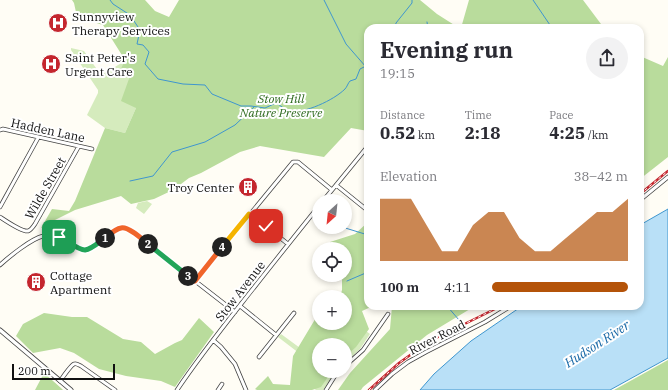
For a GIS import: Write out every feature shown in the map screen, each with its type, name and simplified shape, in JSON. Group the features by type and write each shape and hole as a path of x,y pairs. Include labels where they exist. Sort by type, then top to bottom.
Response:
{"street":[{"name":"Hadden Lane","path":"0,130 3,129 38,138 92,148"},
{"path":"0,207 38,138"},
{"name":"Wilde Street","path":"0,217 21,230 27,231 31,229 79,146"},
{"path":"329,194 364,153"},
{"path":"195,281 291,163 296,161 332,190"},
{"path":"644,197 668,177"},
{"path":"336,185 364,208"},
{"path":"249,214 288,244"},
{"name":"Stow Avenue","path":"177,390 213,340 312,215"},
{"path":"0,265 31,242 43,236 48,235 59,237 78,248 87,249 123,227 130,230 235,312"},
{"path":"240,306 276,335"},
{"name":"River Road","path":"375,390 392,374 408,362 485,322 504,310"},
{"path":"259,358 294,313"},
{"path":"352,360 363,350 388,314"},
{"path":"0,330 70,390"},
{"path":"213,340 235,364 246,390"},
{"path":"60,381 73,364 76,364 115,390"},
{"path":"326,390 334,378"},
{"path":"218,390 222,384"}],"green space":[{"name":"Stow Hill Nature Preserve","path":"72,0 145,0 155,11 169,17 179,0 420,0 437,14 453,24 364,24 364,130 351,128 324,157 260,146 240,152 189,178 173,190 154,199 131,204 121,196 75,210 41,228 52,209 69,211 75,201 105,128 125,133 136,108 121,101 130,76 120,71 125,60 103,25 77,17"},
{"path":"469,0 583,0 601,24 462,24"},
{"path":"71,48 84,51 101,75 125,61 130,76 136,108 125,133 105,128 87,115 98,93 98,90"},
{"path":"668,57 668,157 644,176 644,58 663,66"},
{"path":"147,201 152,204 144,214 136,208 138,203"},
{"path":"364,226 364,310 362,311 369,329 352,351 352,338 312,338 312,378 327,378 321,387 312,390 255,389 268,376 273,384 290,385 293,356 312,324 312,330 352,330 352,290 342,290 342,282 352,282 352,242 330,242 355,234"},
{"path":"392,310 468,310 427,335 361,390 338,390 346,378 352,378 352,371 390,329"},
{"path":"44,313 72,317 87,317 123,339 141,342 155,354 182,340 199,318 214,332 175,387 161,381 126,376 99,369 74,353 60,348 33,353 16,336 23,324"},
{"path":"352,320 370,334 360,349 352,356 352,338 329,338 337,330 352,330"},
{"path":"281,334 311,356 312,378 332,378 323,390 316,390 296,375 308,360 278,337"},
{"path":"668,360 668,390 614,390"},
{"path":"44,373 61,388 63,390 35,390"}],"water":[{"name":"Hudson River","path":"668,209 668,358 610,390 420,390 434,374 471,341 516,310 644,310 644,223"}],"waterway":[{"path":"110,0 113,4 130,15 140,30 137,44 143,45 149,52 145,64 158,79 183,84 205,85 212,94 241,106 265,108 276,103 290,111 311,108 334,98 346,88 350,81 356,79 360,69 364,67"},
{"path":"324,0 346,44 364,65"},
{"path":"396,24 412,3 412,0"},
{"path":"533,0 549,24"},
{"path":"130,181 153,176 172,152 205,142 235,125 254,107"},
{"path":"352,230 364,234"},
{"path":"352,279 364,274"},
{"path":"450,310 459,320"}],"railway":[{"path":"644,191 668,171"},
{"path":"369,390 399,363 430,341 493,310"}],"place":[{"name":"Sunnyview Therapy Services","path":"58,23"},
{"name":"Saint Peter's Urgent Care","path":"51,64"},
{"name":"Troy Center","path":"248,187"},
{"name":"Cottage Apartment","path":"36,282"}],"route":[{"path":"59,237 84,250 91,248 123,227 130,230 195,281 249,214 266,226"}]}
